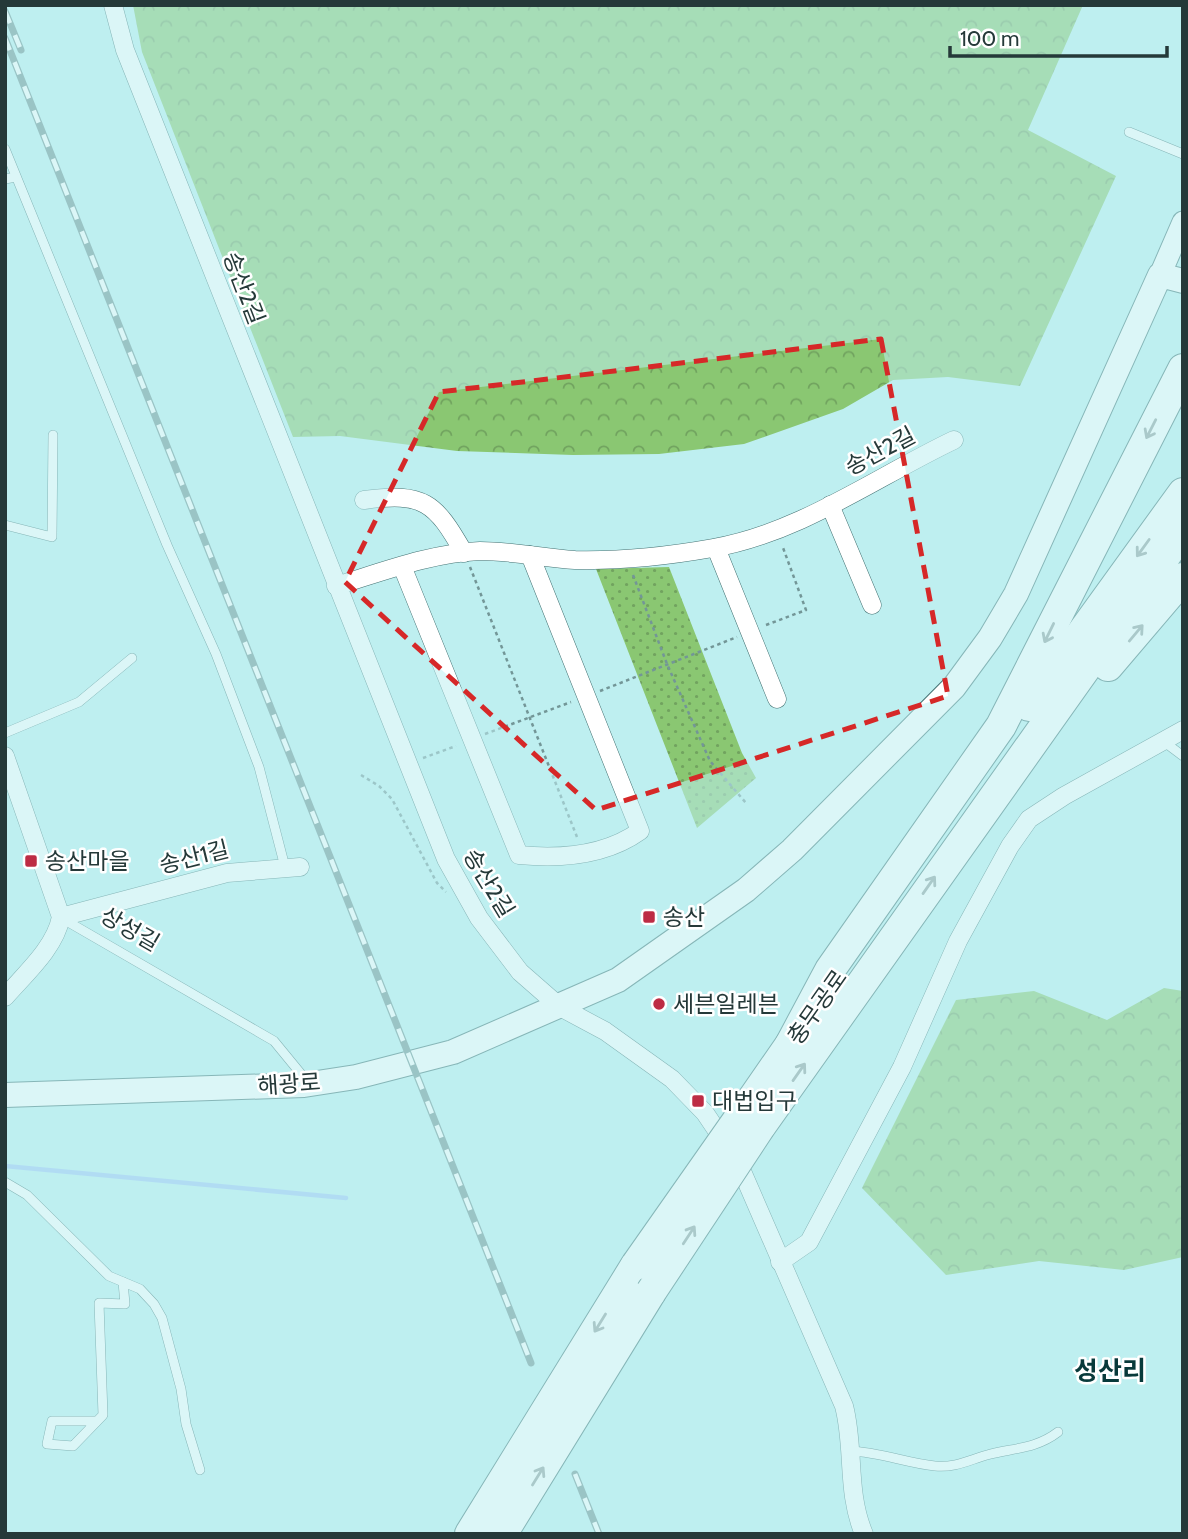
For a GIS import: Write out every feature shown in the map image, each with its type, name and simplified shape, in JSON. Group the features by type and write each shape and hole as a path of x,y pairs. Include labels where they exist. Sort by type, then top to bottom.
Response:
{"highway":[{"path":"790,1045 830,970 1001,726 1183,369"},
{"name":"충무공로","path":"502,1534 651,1292 754,1115 790,1045 1183,493"},
{"name":"충무공로","path":"470,1534 636,1265 754,1115 951,854 1183,531"},
{"path":"951,854 1183,578"}],"main road":[{"name":"해광로","path":"5,1095 309,1084 368,1074 453,1052 618,980 747,890 792,850 954,687 990,638 1016,594 1171,278"}],"street":[{"name":"송산2길","path":"113,5 125,50 436,837 466,895 506,956 560,1007 605,1031 672,1079 705,1113 738,1161 844,1406 852,1496 864,1534"},
{"path":"1171,278 1183,222"},
{"name":"송산2길","path":"336,586 402,566 464,553 575,559 627,558 716,548 775,529 830,505 954,440"},
{"path":"364,500 395,496 423,500 445,520 464,553"},
{"name":"송산2길","path":"830,505 872,606"},
{"path":"716,548 776,699"},
{"name":"송산2길","path":"402,566 519,855 562,857 621,843 640,831 530,555"},
{"path":"780,1262 809,1242 902,1067 958,941 1020,831 1045,807 1183,730"},
{"path":"5,757 61,917 59,930 47,949 5,997"},
{"name":"송산1길","path":"61,917 227,873 292,867"}],"lane":[{"path":"1129,132 1183,154"},
{"path":"5,149 167,545 216,654 292,867"},
{"path":"5,178 16,177"},
{"path":"5,525 52,537 53,435"},
{"path":"5,733 79,702 132,658"},
{"path":"1163,741 1183,756"},
{"name":"상성길","path":"61,917 274,1041 309,1084"},
{"path":"5,1182 27,1195 109,1276 147,1296 162,1318 181,1389 186,1423 200,1470"},
{"path":"97,1421 52,1421 47,1444 73,1446 103,1415 99,1303 125,1304 123,1282"},
{"path":"850,1451 875,1452 937,1466 957,1465 990,1454 1026,1448 1058,1432"}],"path":[{"path":"406,765 806,610 775,529"},
{"path":"464,553 583,853"},
{"path":"627,558 667,664 710,761 746,803"},
{"path":"361,775 379,786 392,799 441,890 466,895"}],"highlighted area":[{"path":"881,339 948,696 596,810 345,582 439,392"}],"green space":[{"path":"133,5 1083,5 1028,130 1116,176 1020,386 948,377 893,380 843,409 744,444 659,454 573,455 457,451 340,436 293,437 142,52"},
{"path":"669,567 742,753 756,778 697,828 596,569"},
{"path":"1164,988 1183,991 1183,1257 1124,1270 1039,1261 946,1275 862,1188 956,1000 1034,991 1107,1020"}],"waterway":[{"path":"5,1166 346,1198"}],"railway":[{"path":"5,11 21,50"},
{"path":"5,38 531,1363"},
{"path":"575,1474 599,1534"}],"place":[{"name":"송산마을","path":"31,861"},
{"name":"송산","path":"649,917"},
{"name":"세븐일레븐","path":"659,1004"},
{"name":"대법입구","path":"698,1101"}],"district":[{"name":"성산리","path":"1110,1371"}]}
